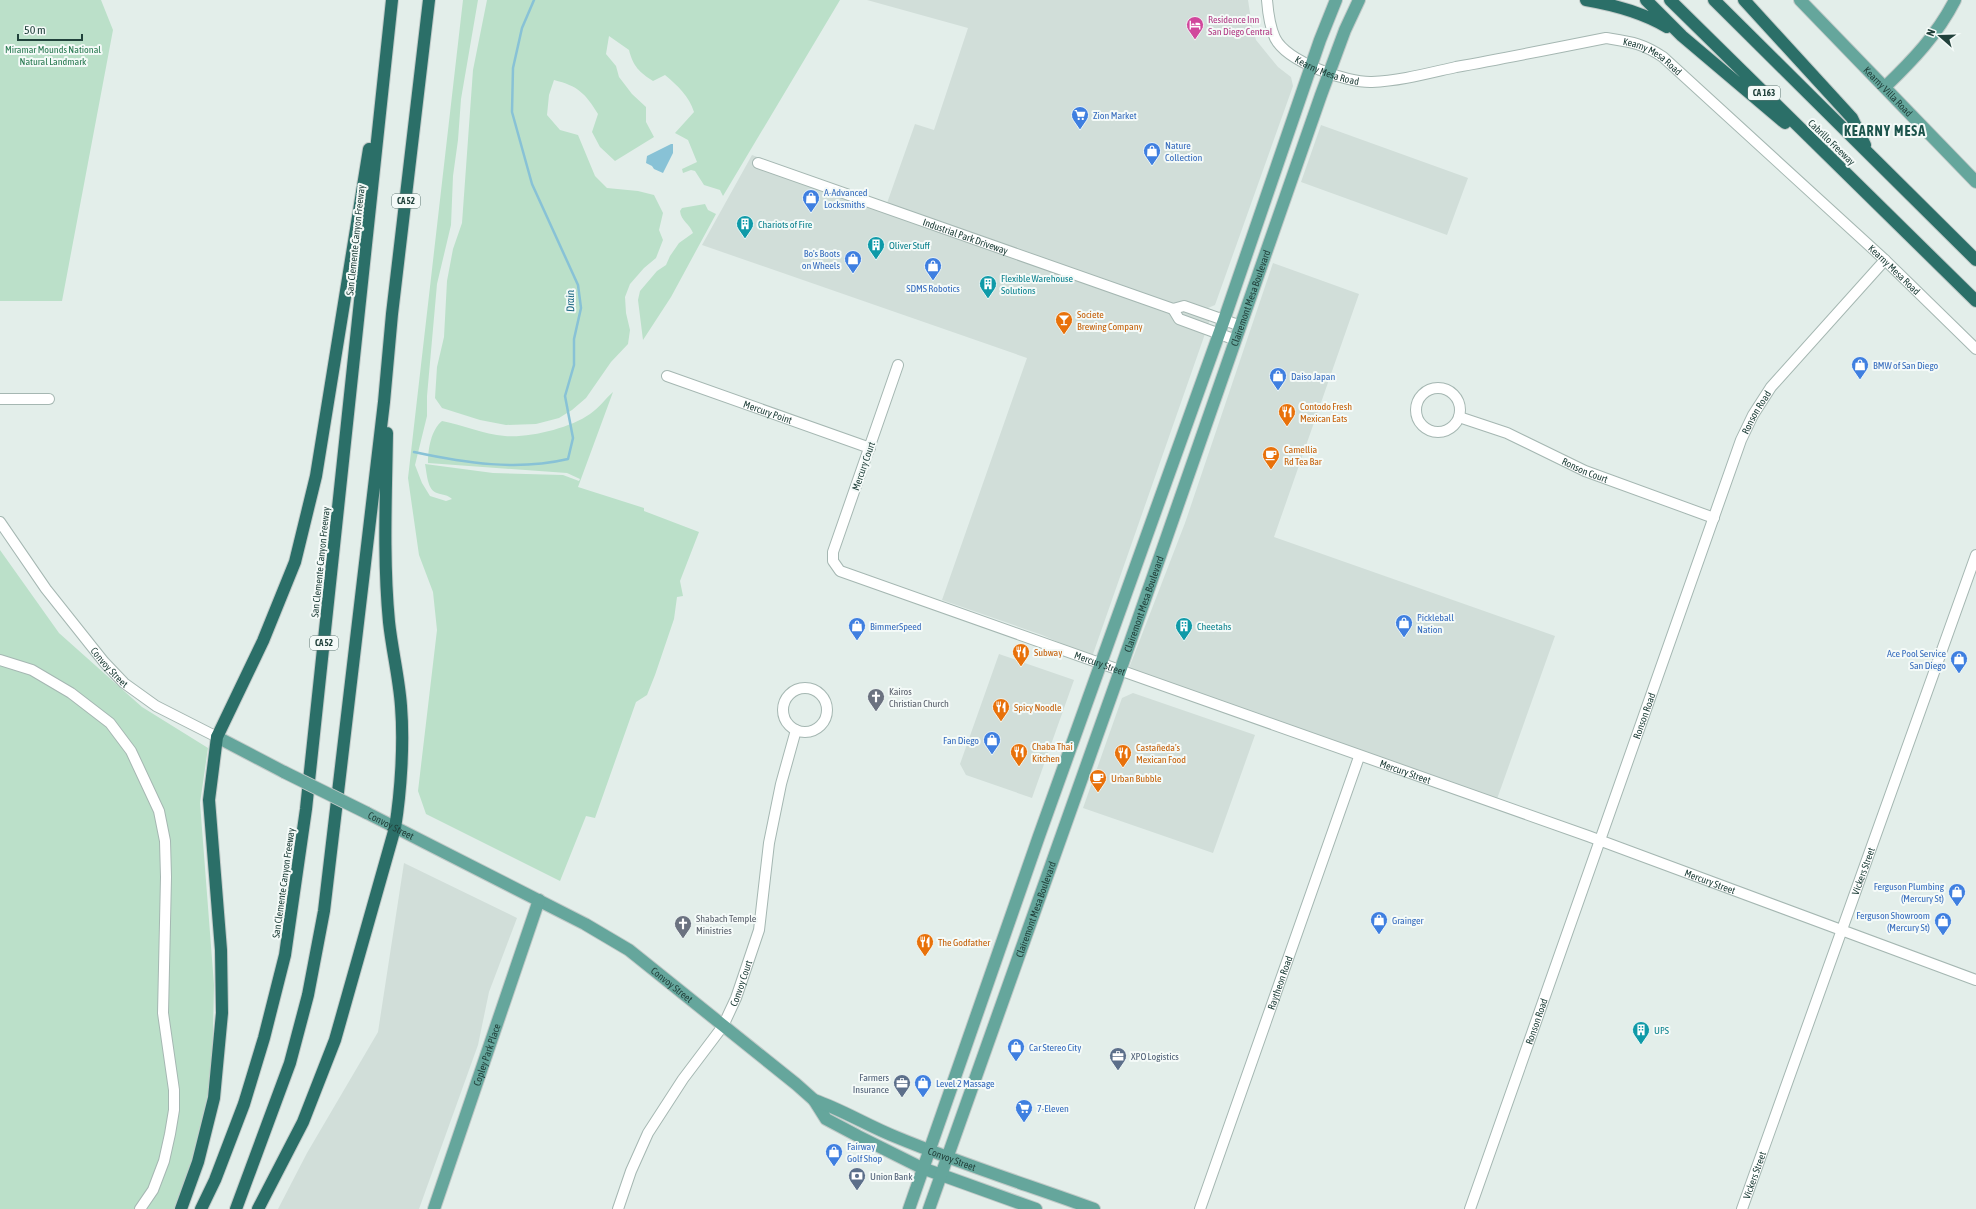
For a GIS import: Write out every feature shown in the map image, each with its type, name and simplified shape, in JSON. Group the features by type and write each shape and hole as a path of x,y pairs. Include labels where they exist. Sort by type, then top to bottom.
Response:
{"highway":[{"name":"San Clemente Canyon Freeway","path":"201,1209 215,1180 244,1104 264,1038 284,954 307,801 392,0"},
{"name":"CA 52","path":"236,1209 290,1063 308,994 322,918 384,402 392,314 429,0"},
{"path":"1586,0 1617,5 1655,20 1682,36"},
{"path":"1646,0 1682,36 1859,186"},
{"name":"Cabrillo Freeway","path":"1670,0 1976,302"},
{"name":"Cabrillo Freeway","path":"1714,0 1976,260"},
{"path":"1744,0 1852,118 1868,152"},
{"path":"181,1209 198,1162 214,1098 222,1013 221,950 209,800 218,737 263,641 295,562 316,476 364,177 385,63"},
{"path":"258,1209 303,1122 335,1040 396,828 399,804 401,707 389,622 385,506 388,422 384,402"}],"main road":[{"name":"Clairemont Mesa Boulevard","path":"909,1209 922,1168 1100,664 1224,320 1311,66 1336,0"},
{"name":"Clairemont Mesa Boulevard","path":"929,1209 1120,671 1329,72 1359,0"},
{"name":"Kearny Villa Road","path":"1800,0 1976,182"},
{"path":"1885,87 1918,56 1946,18 1955,0"},
{"name":"Convoy Street","path":"218,737 284,772 539,900 585,924 629,950 814,1100 828,1120 922,1168 1036,1209"},
{"name":"Copley Park Place","path":"434,1209 539,900"},
{"name":"Convoy Street","path":"814,1100 838,1108 865,1123 929,1150 1094,1209"}],"street":[{"name":"Kearny Mesa Road","path":"1266,0 1269,20 1276,40 1294,57 1311,66 1352,80 1372,82 1414,76 1606,38 1634,42 1650,49 1663,57 1885,260 1976,349"},
{"name":"Industrial Park Driveway","path":"758,163 1173,309 1184,306 1241,326"},
{"name":"Ronson Road","path":"1470,1209 1741,440 1761,402 1783,373 1885,260"},
{"name":"Industrial Park Driveway","path":"1173,309 1179,319 1236,340"},
{"name":"Mercury Court","path":"835,566 833,552 898,365"},
{"name":"Mercury Point","path":"667,376 870,448"},
{"path":"1443,389 1456,397 1460,407 1459,417 1449,429 1434,431 1424,427 1418,418 1418,403 1423,394 1428,391 1443,389"},
{"path":"0,399 49,399"},
{"name":"Ronson Court","path":"1459,417 1507,434 1585,471 1714,518"},
{"name":"Convoy Street","path":"0,522 46,589 104,662 124,684 156,706 218,737"},
{"name":"Vickers Street","path":"1742,1209 1843,931 1976,555"},
{"name":"Mercury Street","path":"835,566 840,571 1359,757 1600,841 1976,980"},
{"path":"0,660 32,670 71,693 110,723 131,751 159,811 165,841 166,877 163,1013 174,1090 174,1110 164,1162 153,1190 140,1209"},
{"path":"800,689 814,690 825,701 827,708 823,722 813,731 802,732 796,730 786,721 783,714 785,701 794,691 800,689"},
{"name":"Convoy Court","path":"618,1209 631,1171 648,1133 682,1079 723,1026 736,998 759,930 769,843 781,784 796,730"},
{"name":"Raytheon Road","path":"1200,1209 1359,757"}],"shaded area":[{"path":"867,0 1248,0 1256,40 1278,67 1291,77 1293,86 1215,305 1208,308 1213,311 1092,657 1042,635 942,600 1027,358 702,245 752,155 886,206 915,124 934,130 968,28"},
{"path":"1321,125 1468,178 1447,235 1301,182"},
{"path":"1273,263 1359,294 1274,537 1555,636 1497,799 1129,668 1185,523"},
{"path":"999,654 1074,680 1032,798 966,775 960,764"},
{"path":"1133,693 1255,735 1213,853 1083,808 1122,698"},
{"path":"404,863 517,918 489,992 478,1045 419,1209 278,1209 307,1153 378,1032"}],"green space":[{"name":"Miramar Mounds National Natural Landmark","path":"0,0 101,0 113,30 62,301 0,301"},
{"path":"463,0 478,0 461,99 458,140 453,176 451,225 437,284 427,396 427,416 415,465 422,483 430,496 446,501 452,499 437,493 431,488 428,481 425,464 493,473 563,475 579,481 580,479 567,473 428,463 431,440 435,429 442,421 505,436 538,434 561,428 590,414 613,392 578,487 644,508 644,511 699,532 680,581 683,596 677,597 674,619 655,675 647,695 636,702 595,818 586,816 560,881 426,814 418,791 437,630 433,592 419,555 408,478"},
{"path":"487,0 840,0 723,196 720,190 704,185 695,171 691,170 683,173 682,169 697,162 688,140 675,133 694,112 686,96 679,87 665,75 653,81 644,75 632,60 629,50 609,36 606,54 616,66 619,77 632,94 646,107 646,122 654,137 615,161 600,147 592,132 598,114 589,101 580,91 575,88 554,80 549,95 547,115 560,130 578,135 595,176 607,188 638,191 654,195 663,213 659,230 663,240 656,258 644,268 630,284 625,297 626,313 630,330 628,344 611,362 586,398 572,410 559,418 536,424 506,425 480,420 442,408 435,398 437,367 444,337 447,281 453,249 462,223 473,70"},
{"path":"705,204 708,210 716,214 671,297 643,340 638,300 640,291 657,271 666,265 679,243 693,233 681,214 680,211 682,208"},
{"path":"0,550 59,633 142,707 208,748 200,803 214,985 212,1079 187,1179 174,1209 0,1209"}],"water":[{"path":"673,144 673,153 663,173 646,163 647,156"}],"waterway":[{"name":"Drain","path":"414,452 472,462 510,465 530,465 568,459 573,438 565,396 574,365 574,339 581,308 578,285 532,184 512,112 513,68 522,28 534,0"}],"place":[{"name":"Residence Inn San Diego Central","path":"1195,40"},
{"name":"Zion Market","path":"1080,130"},
{"name":"Nature Collection","path":"1152,166"},
{"name":"A-Advanced Locksmiths","path":"811,213"},
{"name":"Chariots of Fire","path":"745,239"},
{"name":"Oliver Stuff","path":"876,260"},
{"name":"Bo's Boots on Wheels","path":"853,274"},
{"name":"SDMS Robotics","path":"933,281"},
{"name":"Flexible Warehouse Solutions","path":"988,299"},
{"name":"Societe Brewing Company","path":"1064,335"},
{"name":"BMW of San Diego","path":"1860,380"},
{"name":"Daiso Japan","path":"1278,391"},
{"name":"Contodo Fresh Mexican Eats","path":"1287,427"},
{"name":"Camellia Rd Tea Bar","path":"1271,470"},
{"name":"Pickleball Nation","path":"1404,638"},
{"name":"BimmerSpeed","path":"857,641"},
{"name":"Cheetahs","path":"1184,641"},
{"name":"Subway","path":"1021,667"},
{"name":"Ace Pool Service San Diego","path":"1959,674"},
{"name":"Kairos Christian Church","path":"876,712"},
{"name":"Spicy Noodle","path":"1001,722"},
{"name":"Fan Diego","path":"992,755"},
{"name":"Chaba Thai Kitchen","path":"1019,767"},
{"name":"Castañeda's Mexican Food","path":"1123,768"},
{"name":"Urban Bubble","path":"1098,793"},
{"name":"Ferguson Plumbing (Mercury St)","path":"1957,907"},
{"name":"Grainger","path":"1379,935"},
{"name":"Ferguson Showroom (Mercury St)","path":"1943,936"},
{"name":"Shabach Temple Ministries","path":"683,939"},
{"name":"The Godfather","path":"925,957"},
{"name":"UPS","path":"1641,1045"},
{"name":"Car Stereo City","path":"1016,1062"},
{"name":"XPO Logistics","path":"1118,1071"},
{"name":"Farmers Insurance","path":"902,1098"},
{"name":"Level 2 Massage","path":"923,1098"},
{"name":"7-Eleven","path":"1024,1123"},
{"name":"Fairway Golf Shop","path":"834,1167"},
{"name":"Union Bank","path":"857,1191"}],"district":[{"name":"KEARNY MESA","path":"1885,131"}]}
